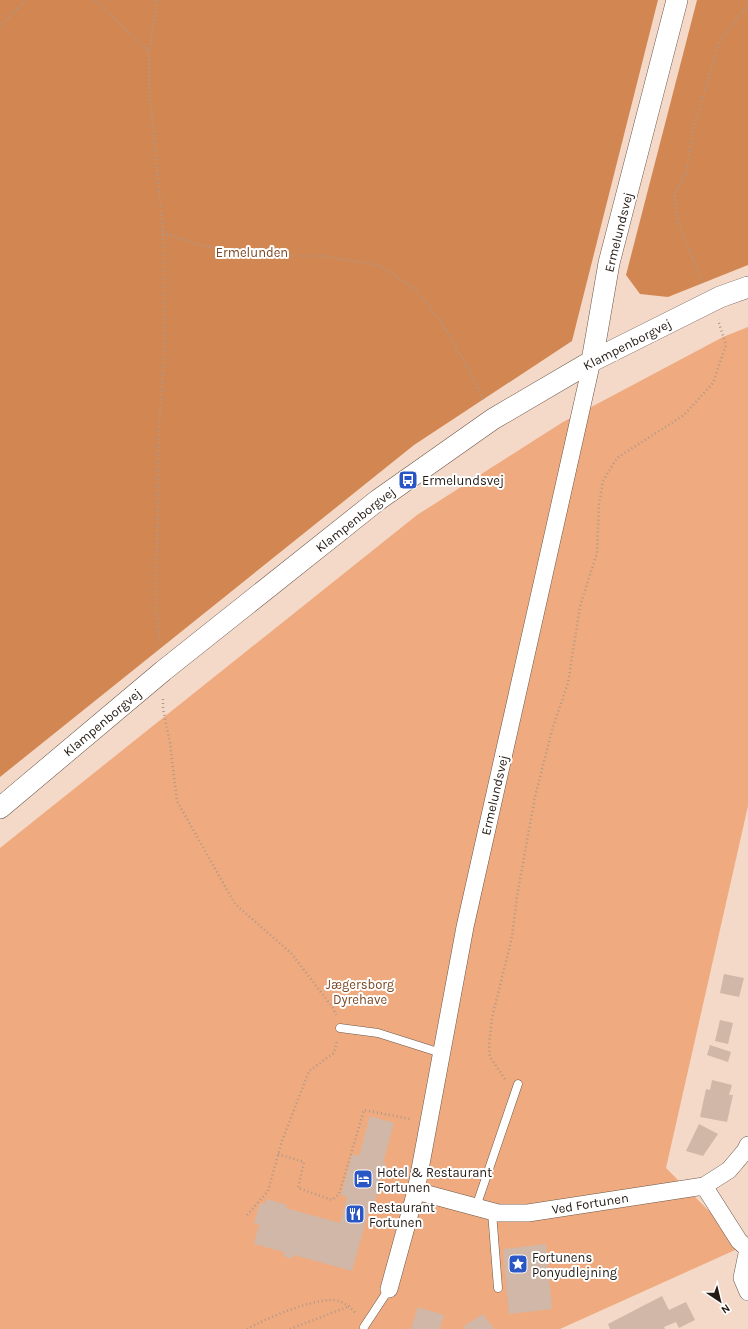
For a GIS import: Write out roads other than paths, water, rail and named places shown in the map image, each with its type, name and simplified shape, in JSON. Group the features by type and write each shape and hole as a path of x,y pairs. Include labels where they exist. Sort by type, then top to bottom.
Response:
{"street":[{"name":"Ermelundsvej","path":"441,1053 465,927 592,361 609,263 677,0"},
{"name":"Klampenborgvej","path":"0,808 162,671 378,500 493,419 592,361 712,301 748,287"},
{"path":"389,1289 416,1191 441,1053"},
{"name":"Ved Fortunen","path":"416,1191 498,1214 528,1213 704,1186 729,1170 745,1151 748,1144"},
{"path":"704,1186 739,1241 748,1249 742,1278 748,1292"}],"lane":[{"path":"340,1028 378,1033 441,1053"},
{"path":"498,1288 484,1210 518,1084"},
{"path":"364,1327 389,1289"}],"place":[{"name":"Ermelundsvej","path":"408,480"},
{"name":"Hotel & Restaurant Fortunen","path":"363,1179"},
{"name":"Restaurant Fortunen","path":"355,1214"},
{"name":"Fortunens Ponyudlejning","path":"518,1264"}],"park label":[{"name":"Ermelunden","path":"252,252"},
{"name":"Jægersborg Dyrehave","path":"360,992"}]}
